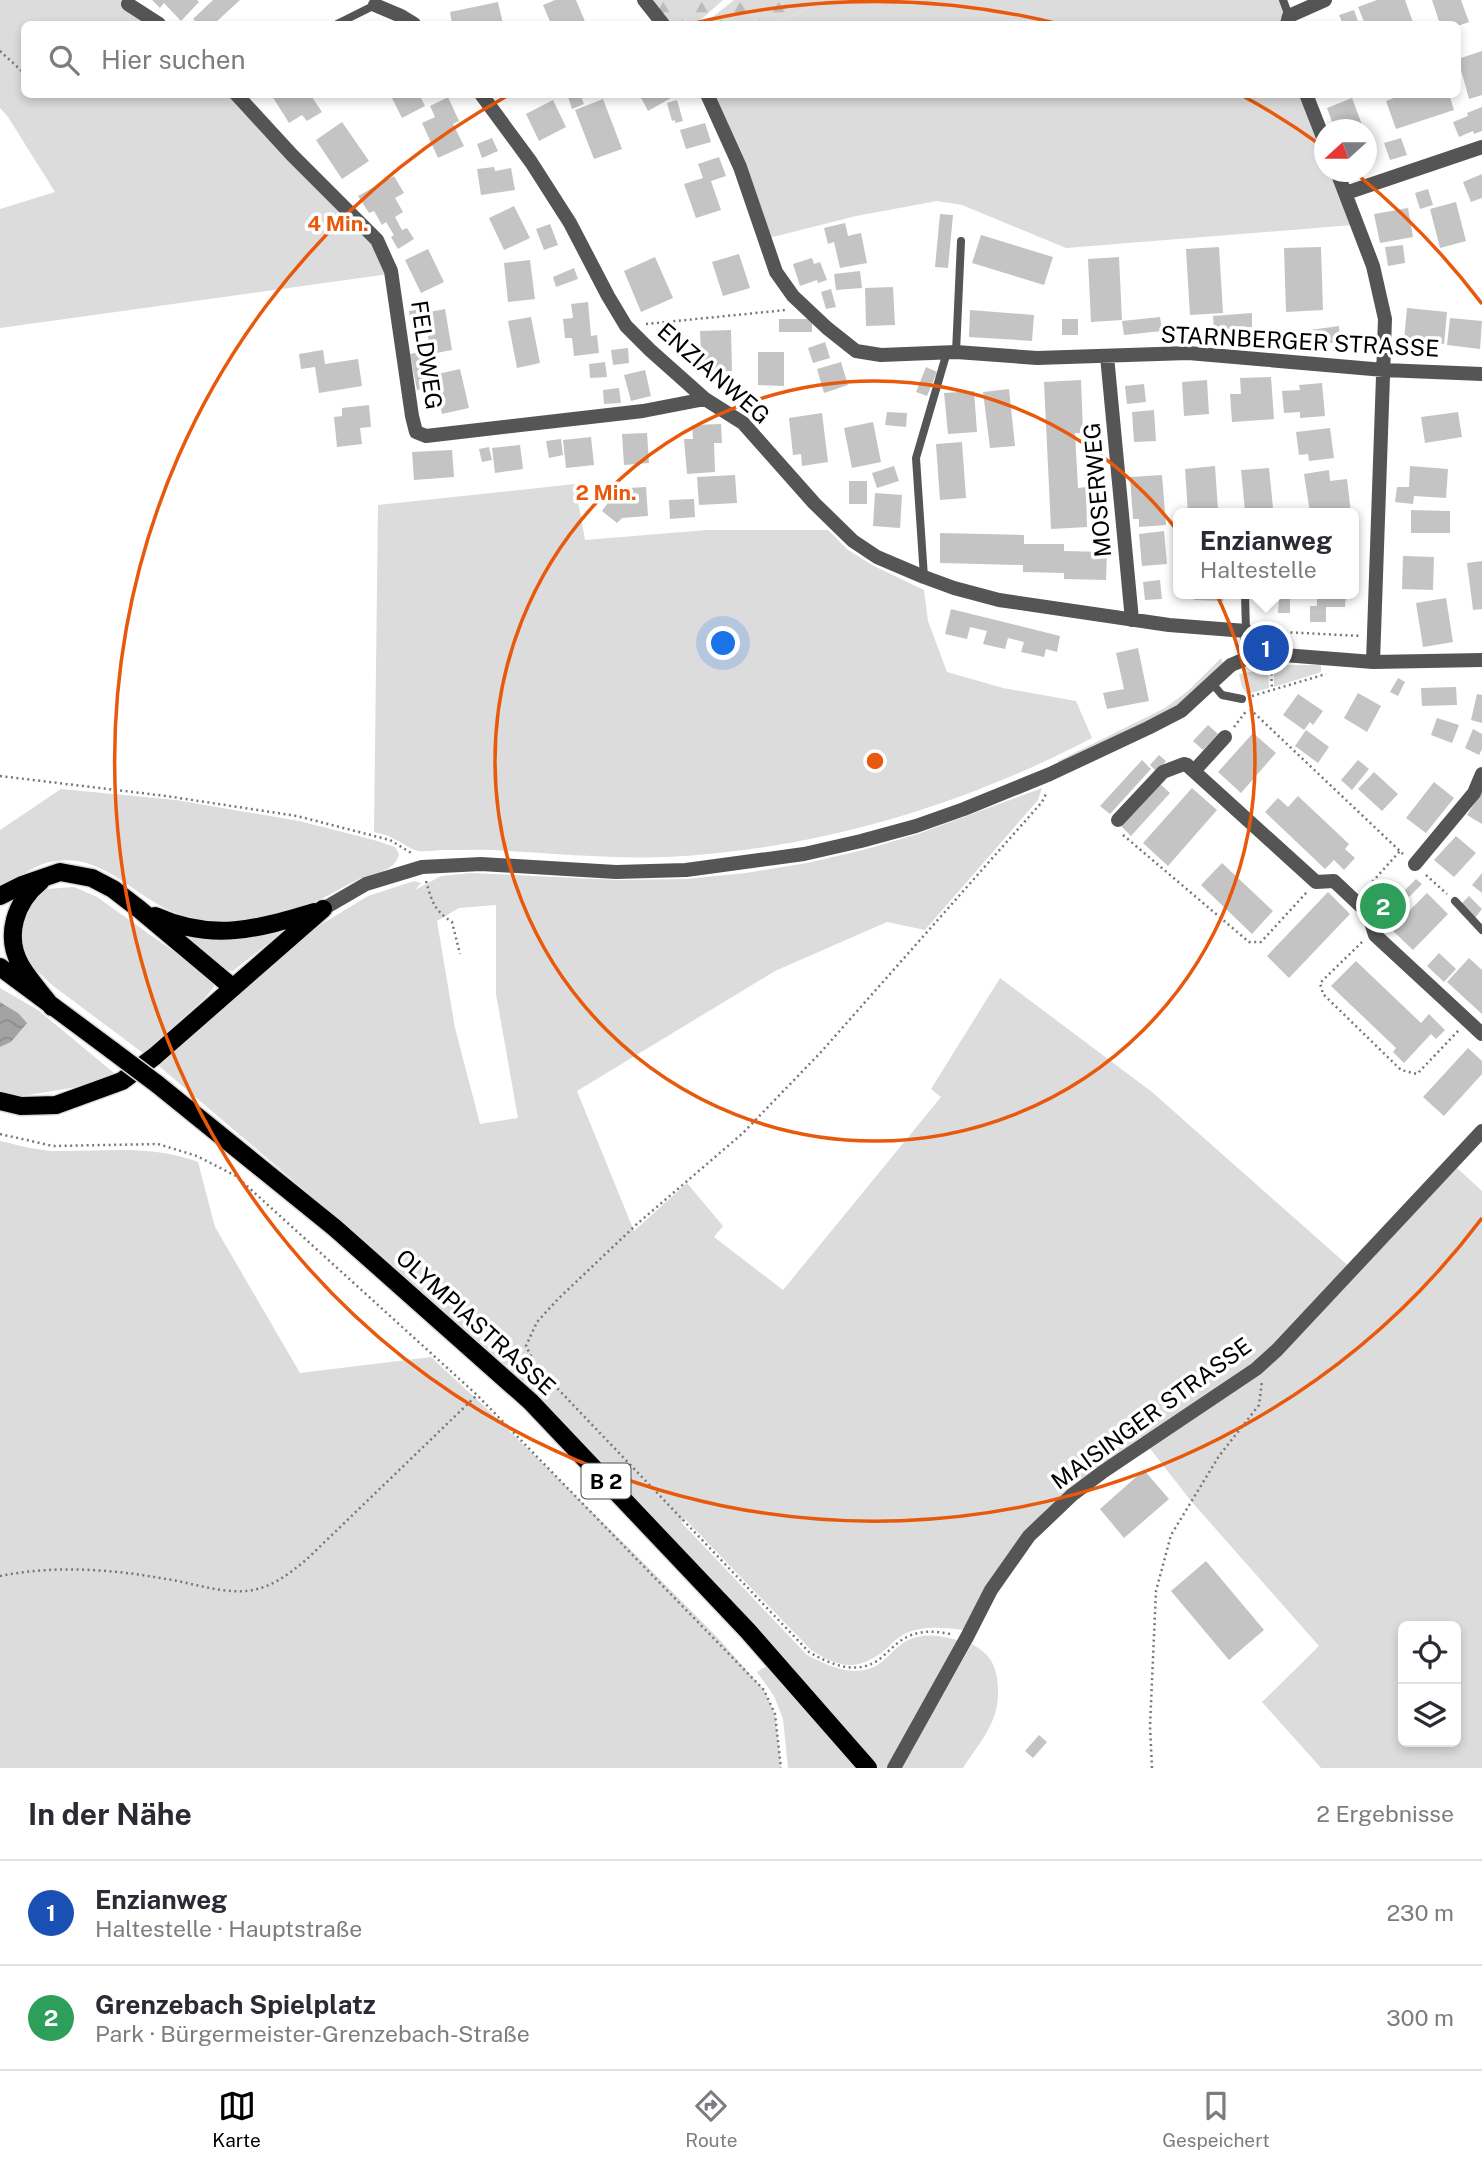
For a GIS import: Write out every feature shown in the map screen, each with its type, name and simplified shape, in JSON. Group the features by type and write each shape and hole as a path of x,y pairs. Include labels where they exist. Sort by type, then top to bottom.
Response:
{"main road":[{"path":"0,896 60,872 92,878 139,909 232,987"},
{"path":"46,877 21,901 14,922 14,943 20,965 52,1007"},
{"path":"139,909 166,921 211,932 259,928 323,909"},
{"path":"0,1101 21,1106 56,1105 122,1081 155,1056 323,909"},
{"name":"OLYMPIASTRASSE","path":"0,967 157,1084 335,1228 531,1402 748,1631 862,1761"}],"street":[{"path":"644,0 661,21"},
{"path":"1288,20 1325,0"},
{"path":"128,4 154,21"},
{"path":"375,5 409,21"},
{"name":"FELDWEG","path":"242,98 292,155 377,240 391,271 416,432 426,436 643,411 705,399"},
{"name":"ENZIANWEG","path":"484,98 531,162 570,223 626,326 705,399 743,423 814,503 853,541 877,557 925,577 999,600 1132,620 1247,631"},
{"name":"STARNBERGER STRASSE","path":"709,98 740,167 776,272 793,296 856,351 881,355 951,352 1037,358 1188,353 1384,370 1482,374"},
{"path":"1308,98 1316,119"},
{"path":"1346,193 1482,147"},
{"path":"1341,182 1373,266 1385,319 1373,662"},
{"name":"MOSERWEG","path":"1107,356 1132,620"},
{"path":"1247,631 1250,657"},
{"path":"323,909 366,884 419,861 616,872 686,870 827,849 916,826 1050,774 1149,728 1181,711 1231,665 1250,657 1271,654 1373,662 1482,660"},
{"path":"1194,771 1224,737"},
{"path":"1118,820 1163,772 1184,764 1317,882 1334,881 1368,913 1375,935 1482,1034"},
{"path":"1415,864 1474,793 1482,774"},
{"name":"MAISINGER STRASSE","path":"894,1768 991,1590 1029,1536 1083,1487 1140,1445 1256,1368 1277,1350 1482,1131"}],"lane":[{"path":"1283,0 1288,20"},
{"path":"343,21 375,5"},
{"path":"925,577 916,458 951,352 961,242"},
{"path":"1245,599 1247,631"},
{"path":"1210,682 1222,695 1242,699"},
{"path":"1455,901 1482,930"}],"path":[{"path":"0,51 21,70"},
{"path":"626,326 807,308"},
{"path":"1247,631 1375,637"},
{"path":"1271,654 1272,690"},
{"path":"1326,674 1242,699 1455,901"},
{"path":"1224,737 1249,708"},
{"path":"967,1637 938,1631 921,1632 905,1637 875,1662 860,1668 827,1663 809,1652 536,1366 526,1346 537,1322 558,1299 637,1224 743,1133 821,1052 1042,802 1049,789 1050,774"},
{"path":"0,776 166,796 297,816 390,840 419,861 432,901 439,913 453,922 460,954"},
{"path":"1118,820 1117,830 1249,942 1261,942 1317,882"},
{"path":"1355,901 1401,851"},
{"path":"1375,935 1363,941 1320,983 1323,994 1401,1070 1417,1074 1468,1021"},
{"path":"0,1134 53,1146 159,1144 197,1156 236,1176 477,1395 764,1690 775,1714 780,1768"},
{"path":"1152,1768 1150,1726 1156,1591 1171,1535 1219,1455 1258,1405 1263,1383 1256,1368"},
{"path":"0,1576 48,1569 90,1569 144,1575 220,1590 247,1591 266,1587 285,1578 307,1559 477,1395"}],"green space":[{"path":"0,0 128,0 150,21 21,21 21,98 235,98 375,242 389,274 0,328 0,209 55,192 0,108"},
{"path":"648,0 723,0 699,21 664,21"},
{"path":"734,0 824,0 781,21 708,21"},
{"path":"824,0 1279,0 1285,15 1284,21 781,21"},
{"path":"711,98 1303,98 1314,126 1314,182 1336,182 1353,225 1066,248 962,205 937,201 856,216 769,238"},
{"path":"575,484 585,540 707,530 828,530 848,550 924,590 928,621 947,672 1003,688 1076,701 1092,738 991,785 886,821 777,845 722,853 647,857 492,850 418,851 389,836 374,832 378,505"},
{"path":"1221,658 1223,663 1179,705 1059,764 1058,761 1165,708 1188,691"},
{"path":"1268,665 1269,688 1247,694 1239,674 1255,671 1254,666"},
{"path":"1274,665 1321,665 1321,672 1274,687"},
{"path":"1042,788 1038,800 925,930 887,922 775,971 577,1091 634,1231 687,1183 723,1226 714,1237 783,1290 941,1097 931,1089 1000,978 1152,1092 1352,1269 1457,1168 1482,1191 1482,1768 1321,1768 1262,1702 1319,1646 1191,1501 1141,1437 1068,1491 965,1630 913,1630 900,1636 875,1657 857,1664 839,1664 811,1650 685,1519 681,1522 807,1655 824,1663 852,1671 861,1670 879,1664 900,1645 921,1636 961,1641 888,1768 879,1768 792,1667 666,1534 467,1334 330,1212 159,1066 312,930 368,896 414,881 421,883 415,890 441,876 471,873 618,880 687,879 807,863 918,834","holes":["496,905 496,994 518,1118 480,1124 455,1028 437,921 459,908"]},
{"path":"61,789 176,800 299,821 374,840 395,847 399,854 388,869 357,880 287,915 243,925 187,917 157,904 105,871 78,861 63,860 40,865 0,889 0,830"},
{"path":"74,887 97,897 211,978 214,987 205,998 143,1053 52,985 31,965 23,944 22,926 28,906 47,889"},
{"path":"164,924 208,937 251,938 281,933 233,971 222,970"},
{"path":"0,988 38,1010 114,1073 90,1085 22,1096 0,1091 0,1047 11,1042 18,1013 0,1002"},
{"path":"0,1141 53,1151 144,1151 180,1156 198,1162 215,1227 300,1373 431,1357 633,1552 718,1638 764,1690 775,1714 781,1768 0,1768"},
{"path":"972,1644 989,1658 997,1678 997,1704 985,1736 963,1768 901,1768"},
{"path":"770,1664 855,1768 788,1768 783,1719 774,1696 757,1672"}],"water":[{"path":"0,1002 18,1013 27,1023 11,1042 0,1047"}],"building":[{"path":"152,0 199,2 181,21 164,3 160,8"},
{"path":"213,0 240,0 217,21 193,19"},
{"path":"555,0 576,0 585,21 550,21 543,5"},
{"path":"1377,0 1405,0 1413,21 1364,21 1358,7"},
{"path":"1432,0 1461,0 1469,22 1461,25 1461,21 1439,21"},
{"path":"498,2 502,21 452,21 450,12"},
{"path":"1354,10 1358,21 1342,21 1339,15"},
{"path":"1482,51 1482,95 1469,99 1461,70 1461,58"},
{"path":"273,98 313,98 322,112 307,121 302,115 289,123"},
{"path":"392,98 421,98 425,106 402,118"},
{"path":"448,98 459,121 453,124 464,146 438,158 422,123 435,117 430,106"},
{"path":"568,98 582,98 584,104 572,109"},
{"path":"641,98 671,98 648,111"},
{"path":"1352,98 1360,119 1331,119 1327,108"},
{"path":"1394,98 1450,98 1454,110 1396,129 1386,101"},
{"path":"603,99 622,149 594,159 575,110"},
{"path":"553,100 566,127 539,141 526,114"},
{"path":"677,100 683,121 675,123 667,103"},
{"path":"1482,107 1482,131 1474,134 1473,131 1459,137 1453,122"},
{"path":"342,122 369,161 342,179 316,140"},
{"path":"705,123 711,142 686,149 680,130"},
{"path":"492,138 498,151 482,158 477,144"},
{"path":"1401,138 1407,155 1390,160 1384,143"},
{"path":"719,157 726,176 711,181 721,210 696,218 684,184 703,178 698,164"},
{"path":"494,167 495,171 511,168 515,190 481,195 477,169"},
{"path":"1482,174 1482,198 1471,202 1463,182"},
{"path":"394,176 404,193 395,198 403,212 395,217 402,230 407,228 414,239 398,249 386,222 382,225 374,211 369,213 358,196"},
{"path":"1428,189 1433,205 1420,209 1415,193"},
{"path":"1456,202 1466,241 1440,248 1430,209"},
{"path":"514,206 530,238 504,250 489,218"},
{"path":"1408,208 1413,237 1380,243 1374,214"},
{"path":"940,214 953,215 948,268 935,267"},
{"path":"845,223 848,236 861,233 867,263 840,268 834,242 828,244 824,228"},
{"path":"550,224 558,245 544,250 536,229"},
{"path":"981,235 1053,257 1044,285 972,263"},
{"path":"1403,245 1405,263 1388,266 1385,247"},
{"path":"1219,247 1223,313 1190,315 1186,249"},
{"path":"1321,247 1323,310 1286,312 1284,248"},
{"path":"428,249 444,282 421,293 405,260"},
{"path":"739,254 750,288 723,296 712,262"},
{"path":"655,257 673,298 641,312 624,271"},
{"path":"1119,257 1122,320 1091,322 1088,259"},
{"path":"812,258 814,264 820,262 827,280 818,283 817,280 800,286 793,264"},
{"path":"530,260 535,299 508,302 504,263"},
{"path":"574,268 578,279 556,287 553,277"},
{"path":"860,271 862,288 836,290 834,274"},
{"path":"893,287 895,325 866,326 865,288"},
{"path":"831,289 836,307 826,309 821,292"},
{"path":"588,302 591,336 597,335 599,353 574,356 572,338 565,338 563,319 573,318 571,304"},
{"path":"1407,308 1447,312 1444,344 1404,340"},
{"path":"445,309 452,350 431,354 424,313"},
{"path":"416,310 418,324 411,325 409,311"},
{"path":"970,310 1034,315 1032,341 969,337"},
{"path":"1252,313 1252,327 1214,330 1213,316"},
{"path":"531,317 540,363 517,368 508,321"},
{"path":"1160,317 1162,331 1124,335 1122,321"},
{"path":"1450,318 1482,321 1480,349 1447,345"},
{"path":"779,319 812,319 812,332 779,332"},
{"path":"1062,319 1078,319 1078,335 1062,335"},
{"path":"1339,326 1340,342 1312,345 1310,330"},
{"path":"731,330 732,371 702,372 700,331"},
{"path":"825,342 830,358 813,363 808,348"},
{"path":"628,348 629,363 613,365 611,350"},
{"path":"323,350 325,364 358,359 362,386 319,393 315,367 301,369 299,354"},
{"path":"423,351 428,379 425,379 426,388 417,390 410,354"},
{"path":"758,352 784,352 784,386 758,385"},
{"path":"605,362 607,377 590,378 589,364"},
{"path":"841,362 848,385 824,393 817,369"},
{"path":"926,367 937,372 927,396 916,392"},
{"path":"460,369 469,408 442,414 433,375"},
{"path":"645,370 651,396 631,401 624,375"},
{"path":"1271,377 1274,419 1232,422 1230,394 1241,394 1240,378"},
{"path":"1081,380 1083,433 1075,433 1078,488 1086,487 1087,527 1051,529 1044,382"},
{"path":"1207,380 1209,414 1184,416 1182,382"},
{"path":"1322,383 1325,416 1300,418 1300,412 1284,413 1282,391 1300,390 1299,385"},
{"path":"1144,384 1146,402 1127,404 1125,386"},
{"path":"619,388 621,403 604,404 603,390"},
{"path":"1009,389 1015,446 990,448 983,392"},
{"path":"974,391 977,432 948,434 944,393"},
{"path":"369,405 371,427 360,428 362,444 337,447 334,417 342,416 342,408"},
{"path":"1154,410 1156,441 1134,442 1132,412"},
{"path":"887,412 907,413 906,427 885,425"},
{"path":"1458,412 1462,437 1425,443 1421,417"},
{"path":"822,413 828,462 802,466 801,454 793,455 789,418"},
{"path":"873,422 881,462 852,468 844,428"},
{"path":"721,424 722,443 714,443 715,472 687,474 684,439 693,439 692,425"},
{"path":"1330,428 1334,458 1309,461 1308,454 1299,455 1296,432"},
{"path":"647,433 649,463 624,465 622,434"},
{"path":"591,437 594,465 566,468 563,440"},
{"path":"561,439 563,455 549,458 546,441"},
{"path":"962,442 966,498 940,500 936,444"},
{"path":"520,445 523,469 495,473 492,448"},
{"path":"489,447 492,460 482,462 479,449"},
{"path":"452,450 454,477 414,480 412,452"},
{"path":"894,466 899,481 877,488 872,473"},
{"path":"1215,466 1218,508 1188,508 1185,469"},
{"path":"1410,466 1448,469 1446,498 1414,496 1413,504 1395,502 1397,487 1409,487"},
{"path":"1269,468 1273,508 1245,508 1241,470"},
{"path":"1329,470 1330,481 1347,479 1350,508 1309,508 1304,474"},
{"path":"735,475 737,503 699,505 697,477"},
{"path":"1162,475 1166,525 1139,527 1139,519 1133,519 1130,477"},
{"path":"849,481 867,481 867,504 849,504"},
{"path":"646,487 648,516 622,518 617,523 602,511 610,500 609,489"},
{"path":"875,493 902,495 900,528 873,526"},
{"path":"694,499 695,517 670,519 669,500"},
{"path":"1411,510 1450,511 1450,533 1411,533"},
{"path":"1164,531 1167,564 1142,566 1139,534"},
{"path":"940,533 1024,535 1024,544 1064,544 1064,551 1107,552 1106,580 1064,579 1064,573 1023,572 1023,565 940,563"},
{"path":"1403,556 1434,557 1433,590 1402,589"},
{"path":"1482,561 1482,609 1473,610 1467,563"},
{"path":"1160,580 1162,599 1145,600 1143,582"},
{"path":"1446,598 1453,642 1423,647 1416,603"},
{"path":"1194,599 1223,599 1223,601"},
{"path":"1279,599 1290,599 1290,613 1278,613"},
{"path":"1317,599 1346,599 1345,607 1326,607 1326,622 1310,622 1310,606 1317,606"},
{"path":"951,609 1060,636 1057,652 1046,649 1044,657 1021,652 1024,642 1008,638 1005,649 983,644 987,631 970,627 967,639 945,634"},
{"path":"1138,648 1149,701 1107,709 1103,693 1124,689 1116,653"},
{"path":"1398,678 1405,682 1398,696 1390,692"},
{"path":"1456,687 1457,705 1422,706 1421,688"},
{"path":"1358,693 1381,706 1367,732 1344,718"},
{"path":"1298,694 1323,711 1313,725 1310,722 1304,730 1283,715"},
{"path":"1477,694 1482,695 1482,723 1471,720"},
{"path":"1437,718 1459,725 1452,743 1431,735"},
{"path":"1208,725 1218,734 1203,750 1193,741"},
{"path":"1473,729 1482,734 1482,749 1479,755 1465,748"},
{"path":"1306,730 1329,747 1318,763 1295,746"},
{"path":"1253,733 1276,753 1241,793 1218,772"},
{"path":"1159,755 1166,761 1157,772 1150,765"},
{"path":"1142,760 1151,769 1110,814 1100,806"},
{"path":"1358,760 1369,769 1352,790 1341,780"},
{"path":"1374,772 1398,794 1382,811 1358,789"},
{"path":"1434,782 1454,798 1426,833 1406,818"},
{"path":"1160,784 1170,793 1131,836 1121,826"},
{"path":"1192,788 1217,810 1168,866 1143,843"},
{"path":"1482,792 1482,824 1467,815"},
{"path":"1298,796 1349,844 1345,849 1355,858 1344,870 1334,860 1325,869 1265,812 1278,798 1288,807"},
{"path":"1456,836 1476,853 1454,877 1434,860"},
{"path":"1222,863 1273,911 1252,934 1201,885"},
{"path":"1482,873 1482,893 1472,885"},
{"path":"1416,879 1422,884 1409,897 1403,892"},
{"path":"1328,892 1350,914 1289,978 1267,956"},
{"path":"1427,893 1448,914 1413,950 1391,929"},
{"path":"1469,896 1482,909 1475,918 1461,904"},
{"path":"1439,953 1456,969 1444,982 1427,966"},
{"path":"1469,958 1482,970 1482,1014 1447,982"},
{"path":"1356,961 1421,1023 1429,1014 1445,1030 1436,1039 1431,1034 1404,1063 1393,1052 1396,1048 1331,986"},
{"path":"1468,1048 1482,1061 1482,1074 1444,1116 1423,1097"},
{"path":"1144,1470 1169,1499 1124,1538 1100,1509"},
{"path":"1206,1561 1264,1630 1229,1660 1171,1591"},
{"path":"1039,1735 1047,1742 1033,1758 1025,1751"}],"place":[{"name":"Enzianweg","path":"1266,648"},
{"name":"Grenzebach Spielplatz","path":"1383,906"}]}
